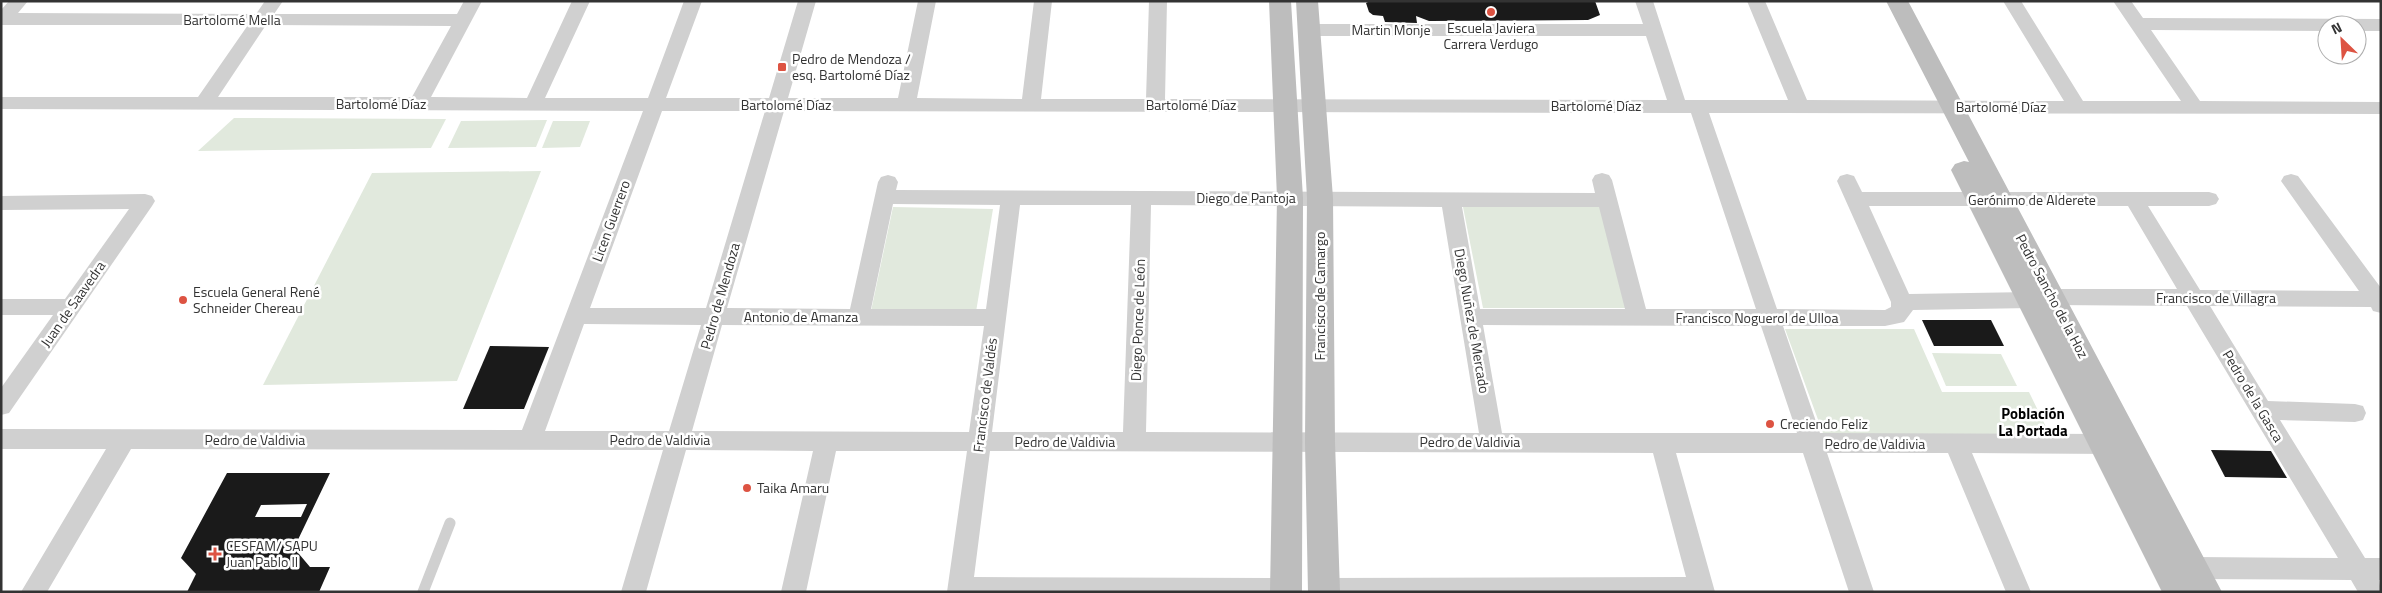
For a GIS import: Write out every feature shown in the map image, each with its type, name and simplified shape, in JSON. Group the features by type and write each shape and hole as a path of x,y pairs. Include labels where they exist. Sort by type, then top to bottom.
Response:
{"street":[{"path":"5,23 19,1"},
{"path":"204,103 274,1"},
{"path":"418,104 474,1"},
{"path":"533,104 581,1"},
{"name":"Licen Guerrero","path":"530,440 693,1"},
{"name":"Pedro de Mendoza","path":"633,592 807,1"},
{"path":"906,105 927,1"},
{"path":"1031,105 1043,1"},
{"path":"1155,106 1158,1"},
{"path":"960,590 1286,590 1290,198 1287,106 1280,1"},
{"name":"Francisco de Camargo","path":"1307,1 1316,106 1320,198 1320,442 1324,591"},
{"path":"1644,1 1653,30 1688,106 1769,318 1862,592"},
{"path":"1756,1 1800,107"},
{"name":"Pedro Sancho de la Hoz","path":"1878,1 1942,107 2116,444 2179,592"},
{"name":"Pedro Sancho de la Hoz","path":"1897,1 1942,107"},
{"path":"2012,1 2077,107"},
{"path":"2122,1 2195,108"},
{"name":"Bartolomé Mella","path":"5,23 463,20"},
{"path":"2138,24 2381,25"},
{"name":"Martin Monje","path":"1309,30 1653,30"},
{"name":"Bartolomé Díaz","path":"1,103 2381,108"},
{"path":"2291,181 2379,301"},
{"name":"Diego de Pantoja","path":"859,317 886,190 1011,198 1451,199 1605,190 1638,318"},
{"name":"Gerónimo de Alderete","path":"1902,302 1851,190 1990,200 2209,199"},
{"name":"Francisco de Valdés","path":"960,590 1011,198"},
{"name":"Diego Ponce de León","path":"1134,442 1141,198"},
{"name":"Diego Nuñez de Mercado","path":"1451,199 1492,442"},
{"name":"Pedro de la Gasca","path":"2134,200 2262,410 2370,569 2372,592"},
{"name":"Juan de Saavedra","path":"1,203 144,201 1,406"},
{"name":"Francisco de Villagra","path":"2041,299 2194,298 2379,301"},
{"path":"1902,302 2041,299"},
{"name":"Francisco Noguerol de Ulloa","path":"1471,318 1891,318 1900,314 1902,302"},
{"path":"1,307 71,307"},
{"name":"Antonio de Amanza","path":"576,316 995,318"},
{"path":"2262,410 2355,413"},
{"name":"Pedro de Valdivia","path":"1,439 2116,444"},
{"path":"32,592 125,439"},
{"path":"794,592 827,441"},
{"path":"1324,591 1703,590 1662,443"},
{"path":"1956,444 2019,592"},
{"name":"Pedro Sancho de la Hoz","path":"2116,444 2200,580"},
{"path":"2200,580 2370,569"}],"lane":[{"path":"423,592 450,523"}],"shaded area":[{"path":"234,118 446,119 431,148 198,151"},
{"path":"547,120 536,147 448,148 461,121"},
{"path":"553,121 590,121 580,147 542,148"},
{"path":"541,171 457,381 263,385 372,173"},
{"path":"893,207 993,209 976,312 871,311"},
{"path":"1463,207 1601,207 1628,308 1483,308"},
{"path":"1785,329 1914,329 1942,392 2029,392 2050,435 1824,436"},
{"path":"1932,353 2001,354 2017,386 1946,386"}],"building":[{"name":"Escuela Javiera Carrera Verdugo","path":"1370,1 1595,1 1600,15 1588,20 1429,21 1416,16 1417,23 1385,22 1383,16 1373,15 1369,12 1366,3"},
{"path":"1922,320 1991,320 2004,346 1934,346"},
{"path":"490,346 549,347 524,409 463,409"},
{"path":"2211,450 2271,451 2287,478 2225,477"},
{"path":"227,473 330,473 294,548 310,567 330,567 319,592 187,592 196,574 181,558","holes":["307,504 301,517 255,517 261,505"]}],"place":[{"name":"Escuela Javiera Carrera Verdugo","path":"1491,12"},
{"name":"Pedro de Mendoza / esq. Bartolomé Díaz","path":"782,67"},
{"name":"Escuela General René Schneider Chereau","path":"183,300"},
{"name":"Creciendo Feliz","path":"1770,424"},
{"name":"Taika Amaru","path":"747,488"},
{"name":"CESFAM/ SAPU Juan Pablo II","path":"215,554"}],"district":[{"name":"Población La Portada","path":"2033,422"}]}
